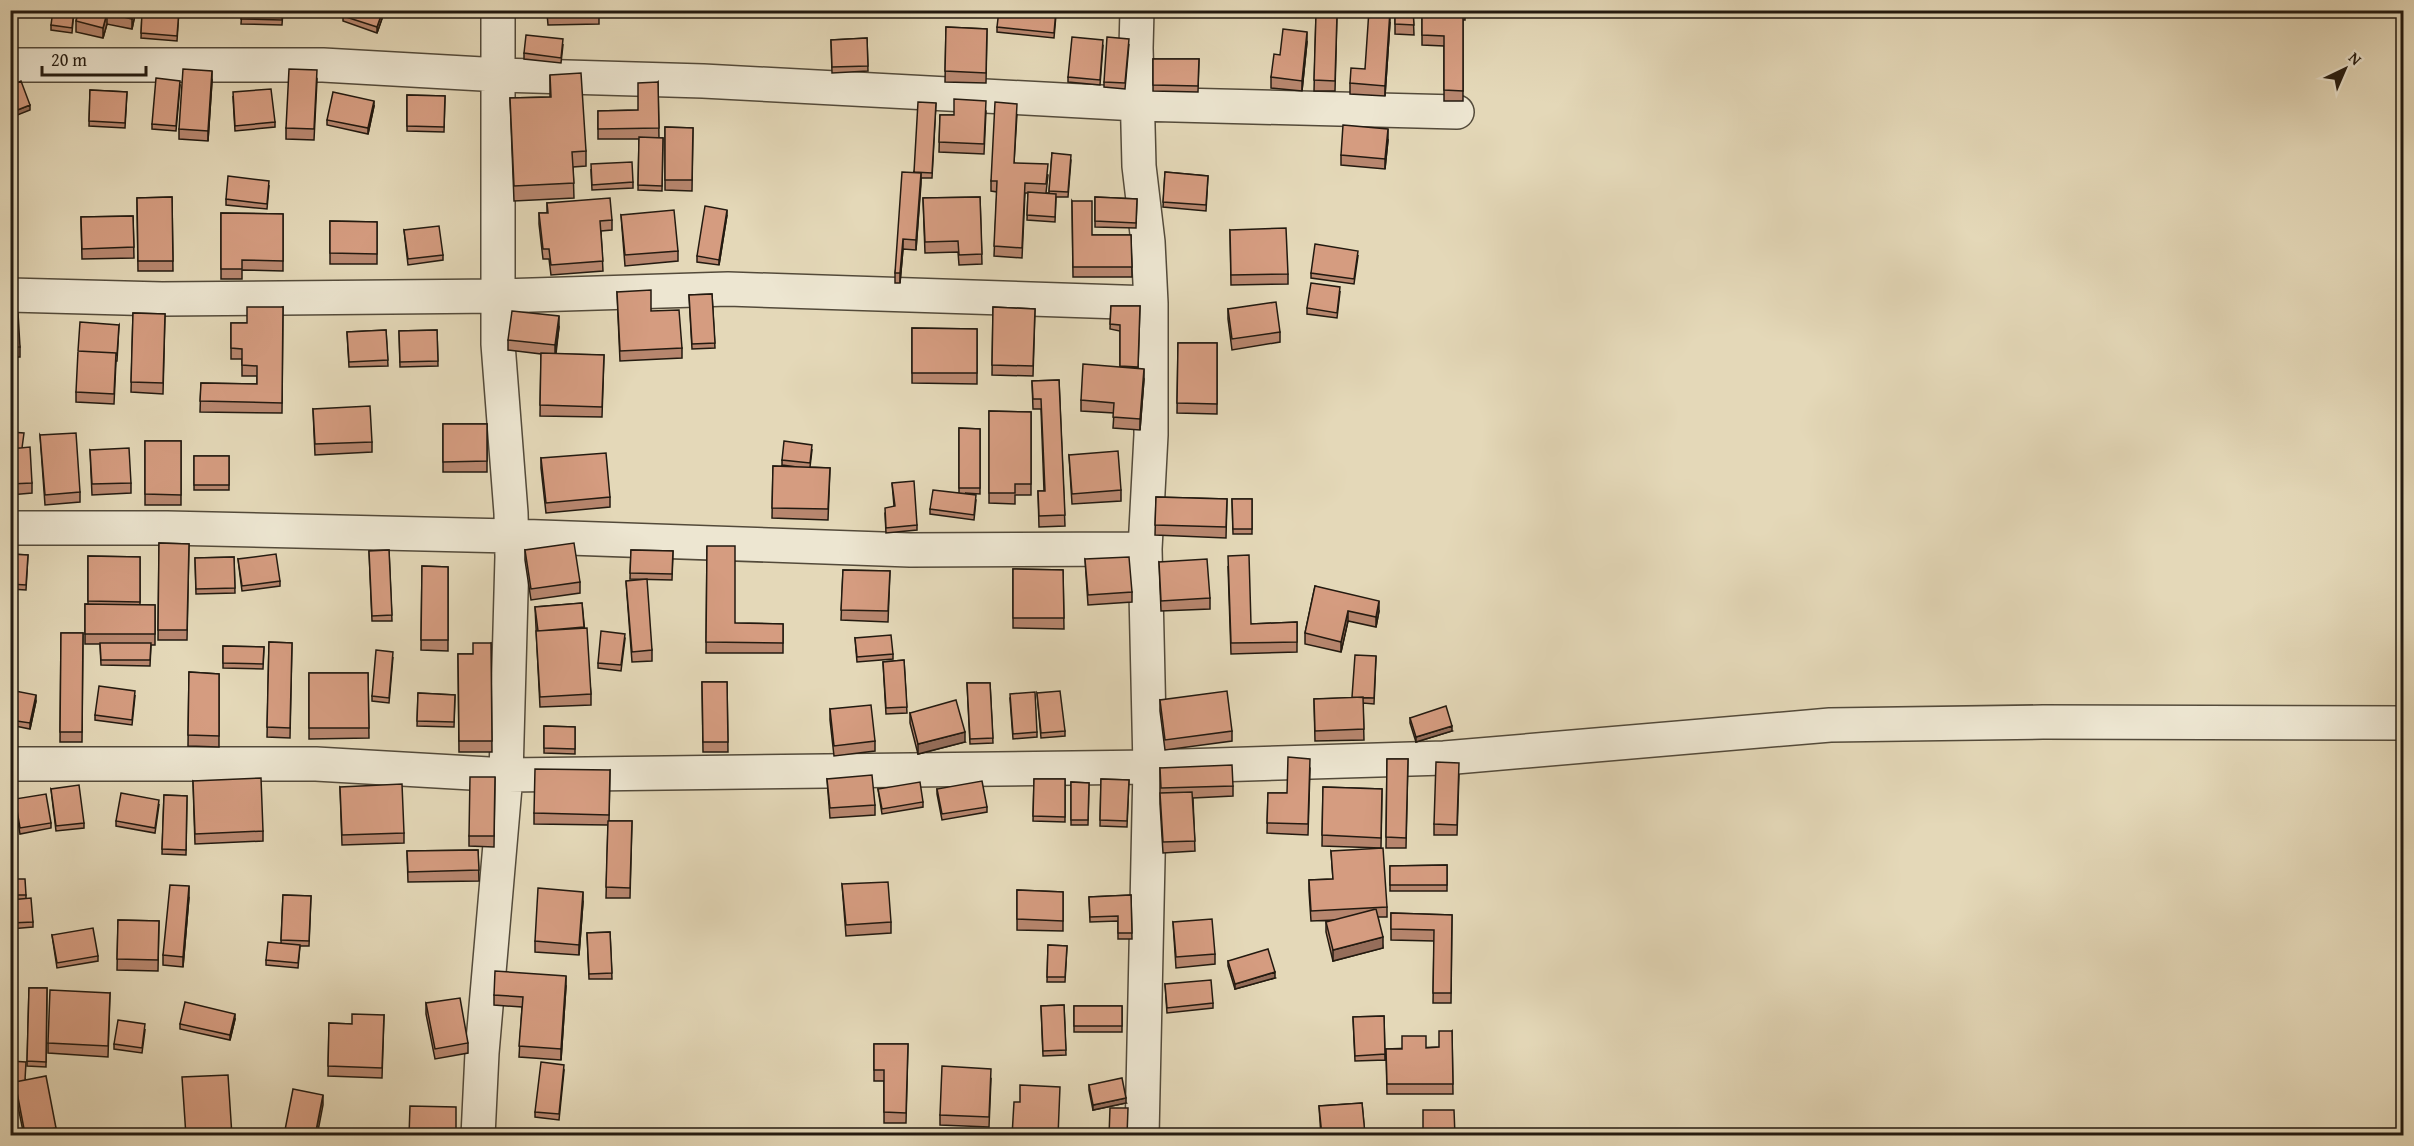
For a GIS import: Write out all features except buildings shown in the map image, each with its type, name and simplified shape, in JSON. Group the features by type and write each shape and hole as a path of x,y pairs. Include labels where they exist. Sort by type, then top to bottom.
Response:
{"street":[{"path":"478,1136 484,1029 506,775 512,536 498,344 500,75 498,10"},
{"path":"1137,10 1139,166 1148,242 1151,303 1151,435 1145,549 1150,767 1142,1136"},
{"path":"10,65 323,65 500,75 703,81 1137,104 1457,112"},
{"path":"10,296 162,299 499,296 728,289 1151,303"},
{"path":"10,528 167,528 512,536 910,550 1145,549"},
{"path":"10,764 316,764 506,775 1150,767 1444,758 1830,725 2078,722 2403,723"}]}
